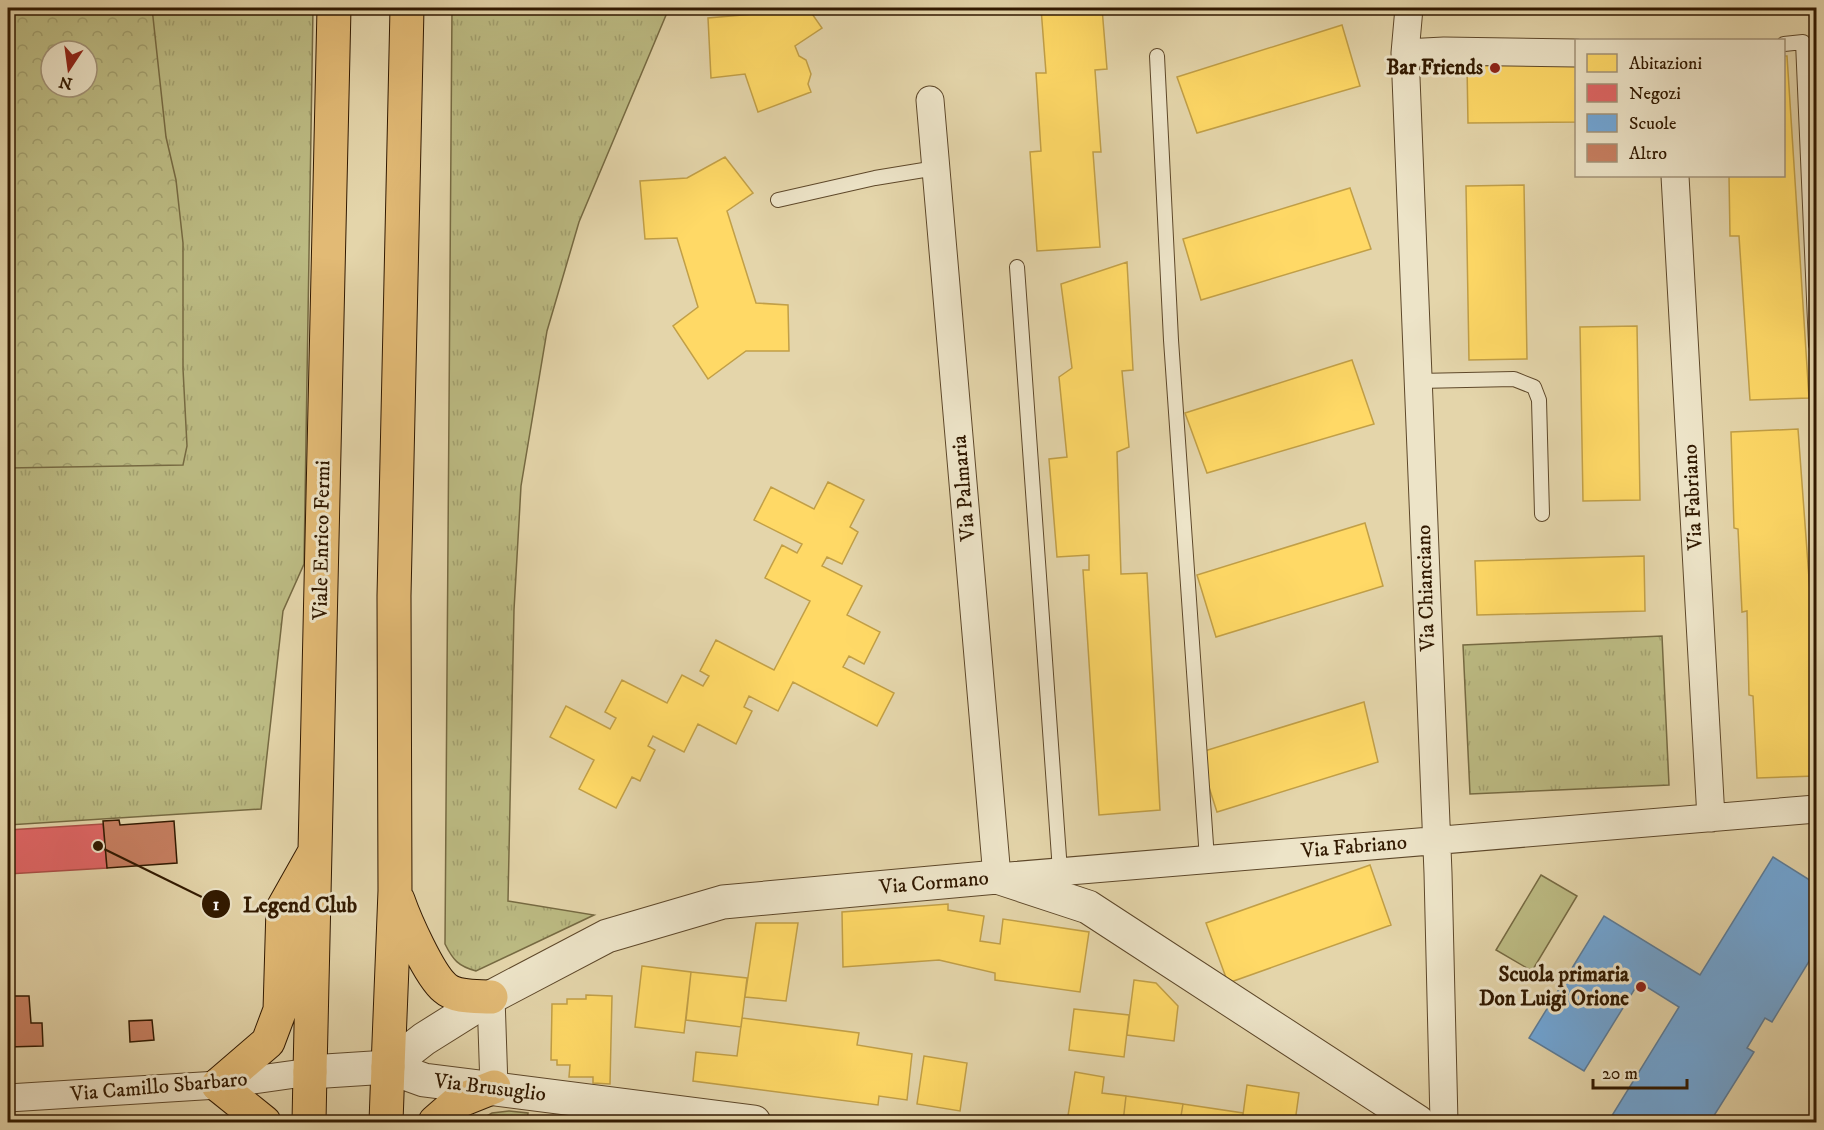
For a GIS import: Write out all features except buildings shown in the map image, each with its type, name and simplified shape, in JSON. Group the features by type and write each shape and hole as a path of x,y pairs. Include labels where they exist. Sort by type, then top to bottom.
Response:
{"main road":[{"name":"Viale Enrico Fermi","path":"309,1122 334,8"},
{"path":"386,1122 395,891 394,585 407,8"},
{"path":"264,1122 218,1085 268,1042 280,1010 283,908 316,848"},
{"path":"395,891 408,928 444,987 456,994 491,997"},
{"path":"435,1122 459,1101 494,1087"}],"street":[{"name":"Via Chianciano","path":"1409,8 1405,53 1436,840 1444,1122"},
{"path":"1405,53 1444,51 1575,53"},
{"name":"Via Palmaria","path":"930,100 997,876"},
{"name":"Via Fabriano","path":"1675,177 1711,818"},
{"name":"Via Fabriano","path":"997,876 1816,809"},
{"name":"Via Cormano","path":"491,997 607,936 723,902 997,876 1088,907 1418,1122"},
{"path":"491,997 494,1087"},
{"name":"Via Brusuglio","path":"388,1067 424,1039 491,997"},
{"path":"310,1072 388,1067"},
{"name":"Via Brusuglio","path":"388,1067 424,1080 494,1087 754,1122"},
{"name":"Via Camillo Sbarbaro","path":"8,1098 218,1085 310,1072"}],"lane":[{"path":"1785,44 1803,42 1816,345"},
{"path":"1157,56 1172,340 1207,859"},
{"path":"778,200 875,178 936,168"},
{"path":"1017,267 1060,871"},
{"path":"1418,381 1514,378 1534,387 1539,400 1542,514"}],"green space":[{"path":"8,8 313,8 304,564 283,611 261,809 8,825"},
{"path":"8,8 152,8 166,137 176,180 183,243 183,369 187,446 183,465 8,468"},
{"path":"452,8 669,8 579,222 547,331 521,486 514,610 508,901 594,915 476,971 457,962 445,944"},
{"path":"1662,636 1669,785 1470,794 1463,645"},
{"path":"1541,875 1577,896 1532,971 1496,950"},
{"path":"509,1111 528,1113 527,1122 476,1122 492,1113"}],"place":[{"name":"Bar Friends","path":"1495,68"},
{"name":"Legend Club","path":"98,846"},
{"name":"Scuola primaria Don Luigi Orione","path":"1641,987"}]}
